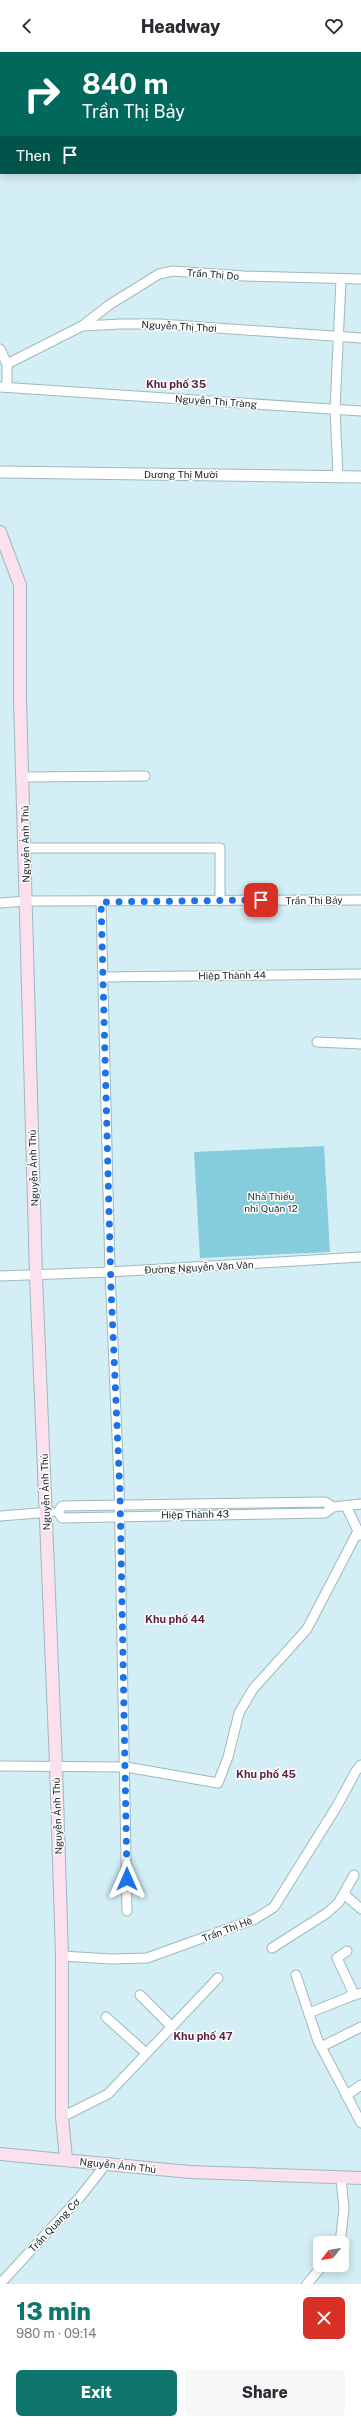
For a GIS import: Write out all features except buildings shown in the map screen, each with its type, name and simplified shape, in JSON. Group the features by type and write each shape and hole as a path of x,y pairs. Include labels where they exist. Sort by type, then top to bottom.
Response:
{"main road":[{"name":"Nguyễn Ảnh Thủ","path":"0,532 20,585 20,699 36,1276 52,1512 56,1765 62,1956 62,2117 66,2159 190,2172 361,2178"},
{"path":"0,2154 66,2159"}],"street":[{"name":"Trần Thị Do","path":"82,326 109,305 159,274 173,270 244,276 361,279"},
{"path":"338,475 335,410 341,279"},
{"name":"Nguyễn Thị Thơi","path":"7,364 82,326 160,324 361,338"},
{"path":"0,349 7,364 4,387"},
{"name":"Nguyễn Thị Tràng","path":"4,387 361,411"},
{"name":"Dương Thị Mười","path":"0,472 338,475 361,477"},
{"path":"23,777 145,776"},
{"path":"25,848 220,848 220,901"},
{"name":"Trần Thị Bảy","path":"0,903 26,901 101,902 361,900"},
{"path":"101,902 110,1272 120,1505 126,1767 127,1911"},
{"name":"Hiệp Thành 44","path":"103,977 361,974"},
{"path":"318,1042 361,1044"},
{"name":"Đường Nguyễn Văn Vân","path":"0,1276 36,1276 361,1257"},
{"name":"Hiệp Thành 43","path":"0,1516 52,1512 62,1506 325,1502 333,1507"},
{"name":"Hiệp Thành 43","path":"52,1512 62,1518 325,1513 333,1507 361,1504"},
{"path":"0,1766 56,1765 126,1767 218,1783 228,1757 239,1713 253,1689 306,1629 359,1534 346,1506"},
{"name":"Trần Thị Hè","path":"62,1956 111,1959 147,1958 255,1919 274,1907 337,1806 356,1770 361,1765"},
{"path":"272,1948 327,1914 339,1902 354,1875"},
{"path":"344,1894 361,1909"},
{"path":"347,1951 337,1958 352,1992 350,1997"},
{"path":"296,1974 321,2047 346,2096 358,2108 361,2123"},
{"path":"62,2117 108,2094 218,1978"},
{"path":"309,2013 361,1993"},
{"path":"140,1995 171,2026"},
{"path":"106,2017 146,2053"},
{"path":"321,2047 361,2027"},
{"path":"346,2096 361,2085"},
{"name":"Trần Quang Cơ","path":"0,2284 80,2197 106,2164"},
{"path":"341,2178 344,2209 341,2236"},
{"path":"307,2284 317,2272"}],"green space":[{"name":"Nhà Thiếu nhi Quận 12","path":"324,1146 330,1252 200,1258 194,1152"}],"district":[{"name":"Khu phố 35","path":"176,384"},
{"name":"Khu phố 44","path":"175,1619"},
{"name":"Khu phố 45","path":"266,1774"},
{"name":"Khu phố 47","path":"203,2036"}],"route":[{"path":"127,1879 120,1494 114,1400 101,902 261,900"}]}
